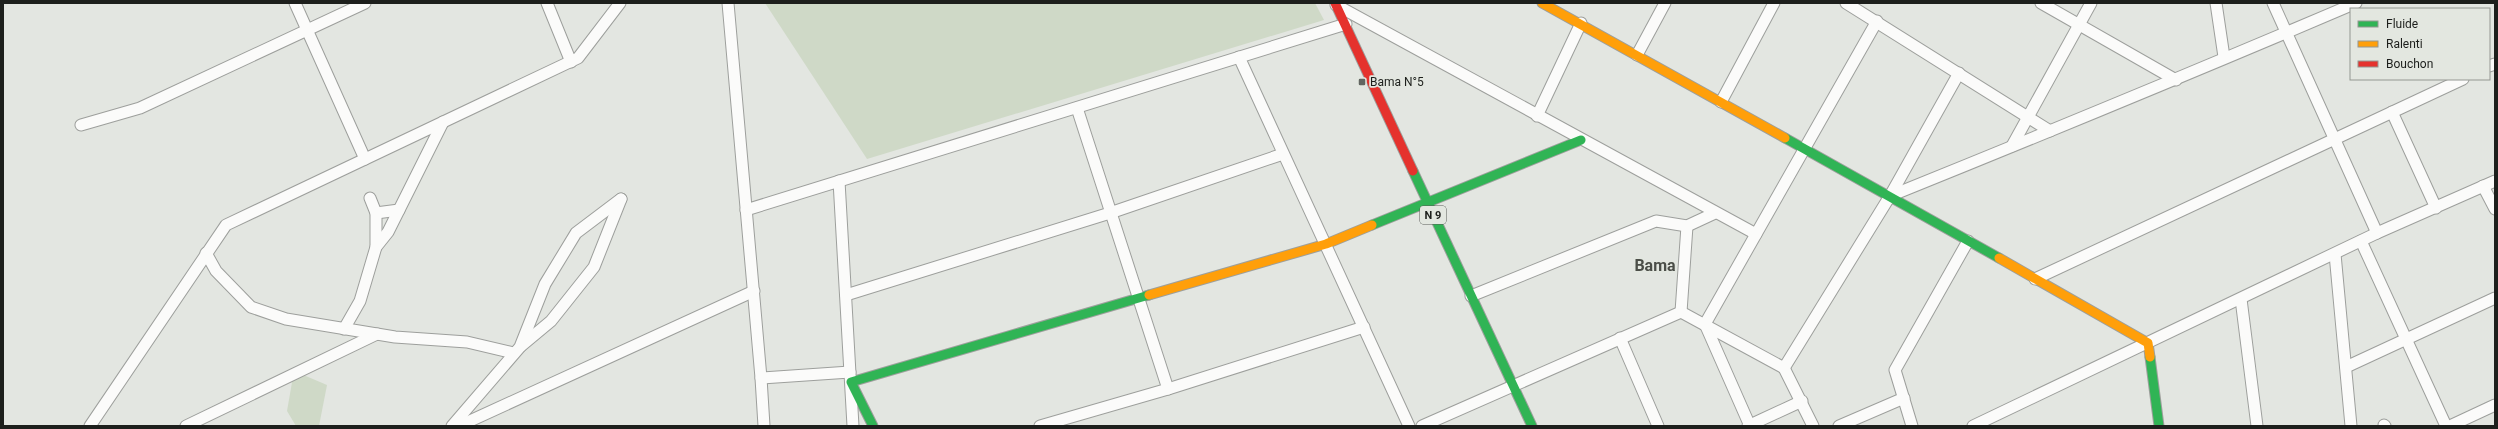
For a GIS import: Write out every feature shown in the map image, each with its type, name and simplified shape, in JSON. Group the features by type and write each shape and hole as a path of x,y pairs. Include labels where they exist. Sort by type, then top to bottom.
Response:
{"street":[{"path":"296,3 365,159"},
{"path":"81,125 140,108 365,3"},
{"path":"547,3 571,62"},
{"path":"90,426 226,225 571,62 578,58 620,3"},
{"path":"728,3 762,378 764,426"},
{"path":"1542,3 1637,54 2148,343"},
{"path":"1637,54 1665,3"},
{"path":"1721,102 1774,3"},
{"path":"1846,3 1877,21 2050,131"},
{"path":"2041,3 2176,80"},
{"path":"2012,146 2078,24 2091,3"},
{"path":"2216,3 2224,57"},
{"path":"2273,3 2285,33 2335,138 2377,233"},
{"path":"1890,196 2176,80 2224,57 2356,3"},
{"path":"1336,4 1537,116 1756,234"},
{"name":"N 9","path":"1336,4 1427,203 1532,426"},
{"path":"1705,324 1877,21"},
{"path":"1537,116 1581,23"},
{"path":"746,210 1346,24"},
{"path":"1240,57 1283,154 1409,426"},
{"path":"1784,368 1890,196 1959,73"},
{"path":"2035,279 2460,80"},
{"path":"1077,108 1137,298 1168,390"},
{"path":"2392,112 2436,208"},
{"path":"376,247 388,232 444,122"},
{"path":"762,378 851,377 1326,244 1581,140"},
{"path":"846,295 1110,213 1283,154"},
{"path":"839,181 854,426"},
{"path":"1973,426 2377,233 2495,181"},
{"path":"2483,186 2495,210"},
{"path":"344,329 360,301 376,247 376,212 370,198"},
{"path":"452,426 517,350 551,321 594,267 621,199 576,233 545,284 517,350"},
{"path":"376,212 399,210"},
{"path":"1471,296 1656,221 1687,226 1715,213"},
{"path":"1681,312 1687,226"},
{"path":"1912,426 1895,370 1968,241"},
{"path":"2361,241 2446,426"},
{"path":"206,253 216,271 251,307 286,320 377,334 467,342 517,350"},
{"path":"2335,254 2351,426"},
{"path":"459,426 754,290"},
{"path":"2346,367 2495,298"},
{"path":"2241,299 2257,426"},
{"path":"1422,426 1513,384 1681,312 1784,368 1802,401 1813,426"},
{"path":"1705,324 1749,426 1802,401"},
{"path":"1040,426 1168,390 1364,327"},
{"path":"186,426 377,334"},
{"path":"1620,338 1658,426"},
{"path":"2148,343 2159,426"},
{"path":"851,377 873,426"},
{"path":"1840,426 1904,398"},
{"path":"2450,426 2495,405"}],"green space":[{"path":"765,3 1315,3 1324,20 867,159"},
{"path":"294,371 327,385 319,426 296,426 287,411"}],"traffic: fast":[{"path":"1785,138 1999,258"},
{"path":"1372,225 1581,140"},
{"path":"1413,171 1532,426"},
{"path":"873,426 851,382 1149,295"},
{"path":"2150,357 2159,426"}],"traffic: slow":[{"path":"1542,3 1785,138"},
{"path":"1149,295 1326,244 1372,225"},
{"path":"1999,258 2148,343 2150,357"}],"traffic: jam":[{"path":"1335,3 1413,171"}],"place":[{"name":"Bama N°5","path":"1362,82"}],"district":[{"name":"Bama","path":"1655,265"}]}
